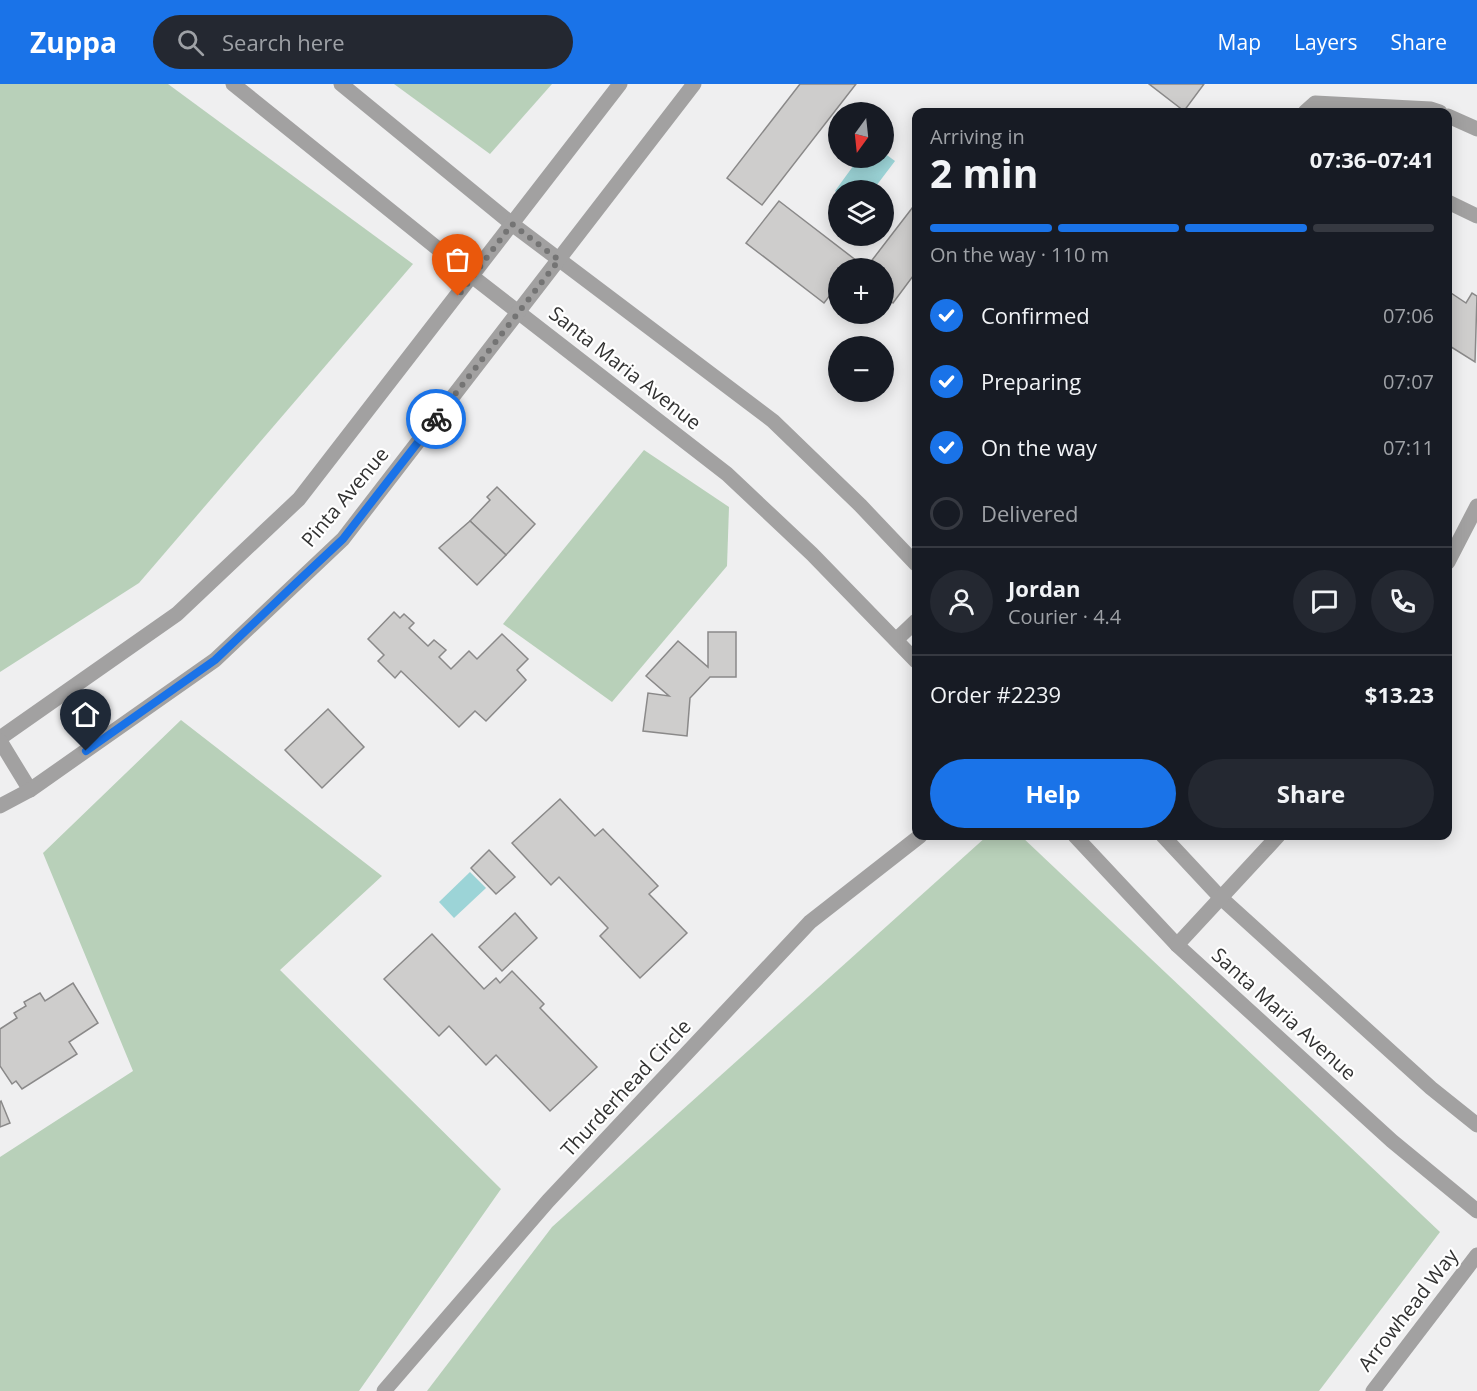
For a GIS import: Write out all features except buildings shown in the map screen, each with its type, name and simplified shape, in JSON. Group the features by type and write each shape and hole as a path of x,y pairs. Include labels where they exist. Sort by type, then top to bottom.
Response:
{"street":[{"name":"Santa Maria Avenue","path":"233,84 473,277 727,474 812,554 912,656"},
{"path":"341,84 512,224 773,421 861,506 912,560"},
{"name":"Pinta Avenue","path":"0,740 177,614 299,499 473,277 620,84"},
{"name":"Pinta Avenue","path":"0,806 30,790 215,660 343,539 520,313 694,84"},
{"path":"1309,108 1315,103 1412,108"},
{"path":"1452,118 1477,129"},
{"path":"1452,204 1477,216"},
{"path":"1452,554 1477,506"},
{"path":"897,639 912,625"},
{"path":"0,740 30,790"},
{"name":"Thurderhead Circle","path":"384,1391 548,1202 810,922 915,840"},
{"name":"Santa Maria Avenue","path":"1079,840 1177,945 1392,1141 1477,1210"},
{"path":"1167,840 1220,897 1431,1088 1477,1125"},
{"path":"1177,945 1274,840"},
{"name":"Arrowhead Way","path":"1373,1391 1477,1255"}],"green space":[{"path":"0,84 168,84 413,264 139,583 0,672"},
{"path":"394,84 552,84 490,154"},
{"path":"644,450 729,507 727,566 612,702 503,624"},
{"path":"181,720 382,876 280,970 501,1189 359,1391 0,1391 0,1157 133,1071 43,853"},
{"path":"983,840 1025,840 1440,1232 1319,1391 427,1391 552,1227"}],"water":[{"path":"852,168 890,168 881,180 843,180"},
{"path":"470,872 486,888 454,918 439,902"}],"way so far":[{"path":"436,419 559,260 512,224 458,296"}],"route":[{"path":"86,751 215,660 343,539 436,419"}]}
